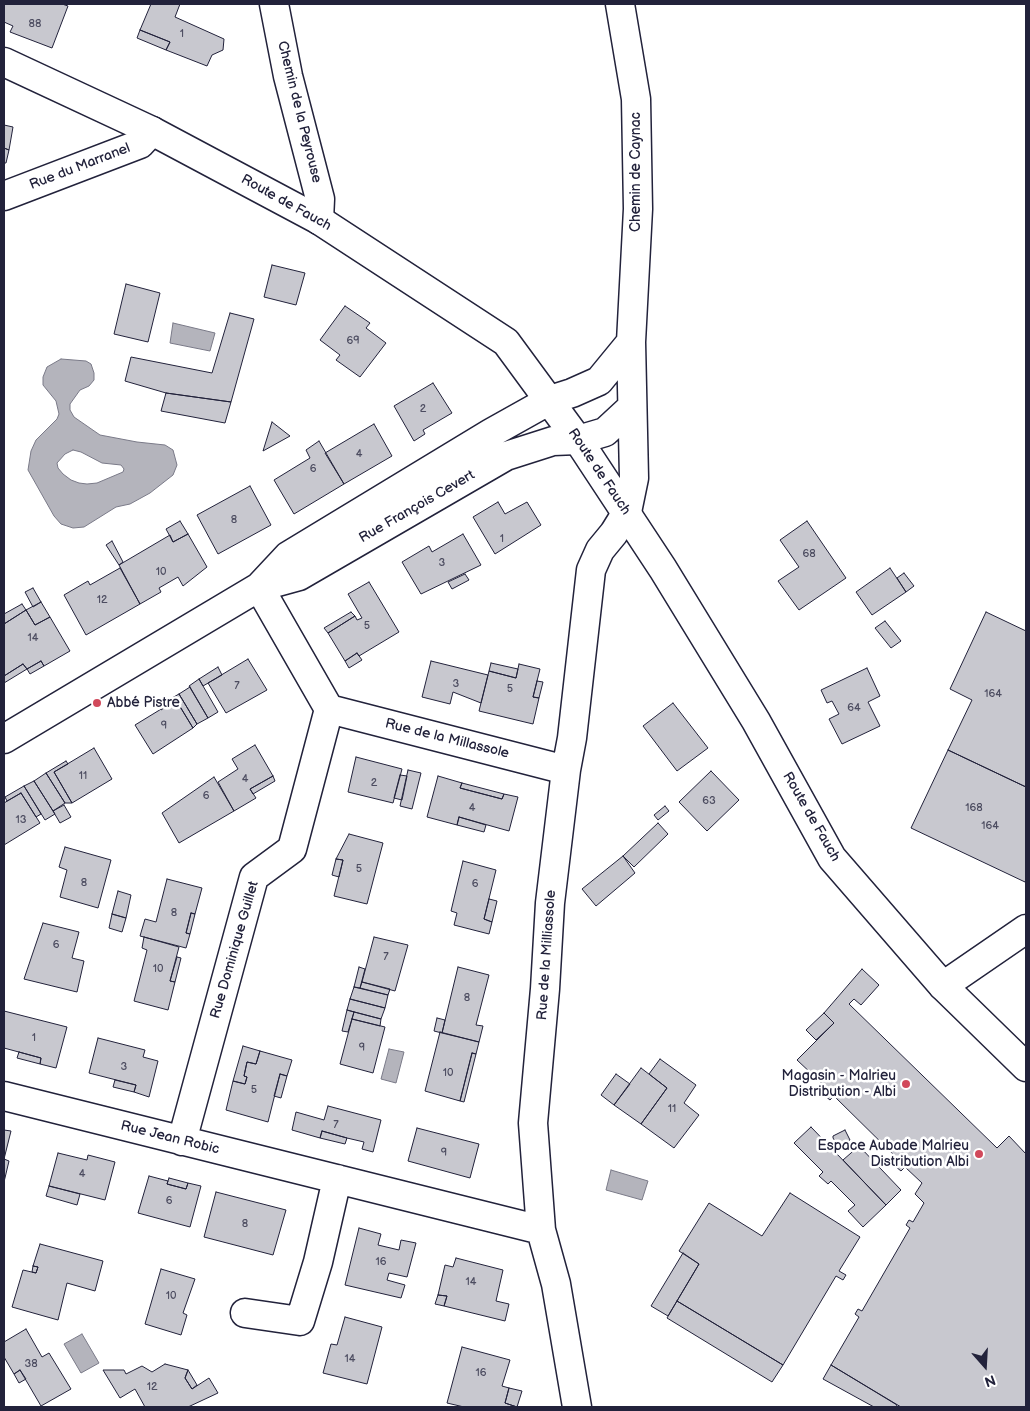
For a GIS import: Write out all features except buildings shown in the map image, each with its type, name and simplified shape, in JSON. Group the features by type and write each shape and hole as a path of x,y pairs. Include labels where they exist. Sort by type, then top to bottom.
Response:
{"street":[{"name":"Chemin de la Peyrouse","path":"274,4 288,76 320,199 319,220"},
{"name":"Chemin de Caynac","path":"620,4 636,99 638,209 631,342 634,478 627,512"},
{"name":"Route de Fauch","path":"4,62 152,131 319,220 506,342 550,400 627,512 756,721 832,858 943,986 1026,1067"},
{"name":"Rue du Marranel","path":"4,196 140,144 152,131"},
{"path":"550,400 599,381 631,342"},
{"name":"Rue François Cevert","path":"259,587 288,556 491,433 550,400"},
{"path":"578,440 606,432 632,407"},
{"name":"Rue François Cevert","path":"4,739 259,587 299,576 506,456 553,441 578,440"},
{"name":"Rue de la Milliassole","path":"577,1407 556,1284 541,1230 533,1123 550,903 566,770 572,738 591,570 600,550 614,533 627,512"},
{"path":"259,587 329,709"},
{"name":"Rue de la Millassole","path":"329,709 566,770"},
{"name":"Rue Dominique Guillet","path":"182,1141 254,878 292,849 329,709"},
{"path":"943,986 1026,929"},
{"name":"Rue Jean Robic","path":"4,1096 541,1230"},
{"path":"245,1313 300,1321 318,1262 337,1179"}],"shaded area":[{"path":"173,323 215,333 210,351 170,343"},
{"path":"61,359 86,361 91,364 94,380 89,386 80,390 70,404 70,410 74,417 100,435 165,445 173,450 177,465 173,475 150,493 130,504 116,507 84,527 73,528 61,524 54,516 28,470 31,451 36,440 57,419 59,414 56,401 43,385 43,377 47,367","holes":["73,450 102,463 121,465 124,469 123,472 97,483 87,484 71,480 58,468 57,463 65,454"]},
{"path":"389,1049 404,1052 396,1083 381,1079"},
{"path":"611,1170 648,1181 642,1200 606,1190"},
{"path":"82,1334 99,1363 81,1373 64,1344"}],"place":[{"name":"Abbé Pistre","path":"97,703"},
{"name":"Magasin - Malrieu Distribution - Albi","path":"906,1084"},
{"name":"Espace Aubade Malrieu Distribution Albi","path":"979,1154"}]}
